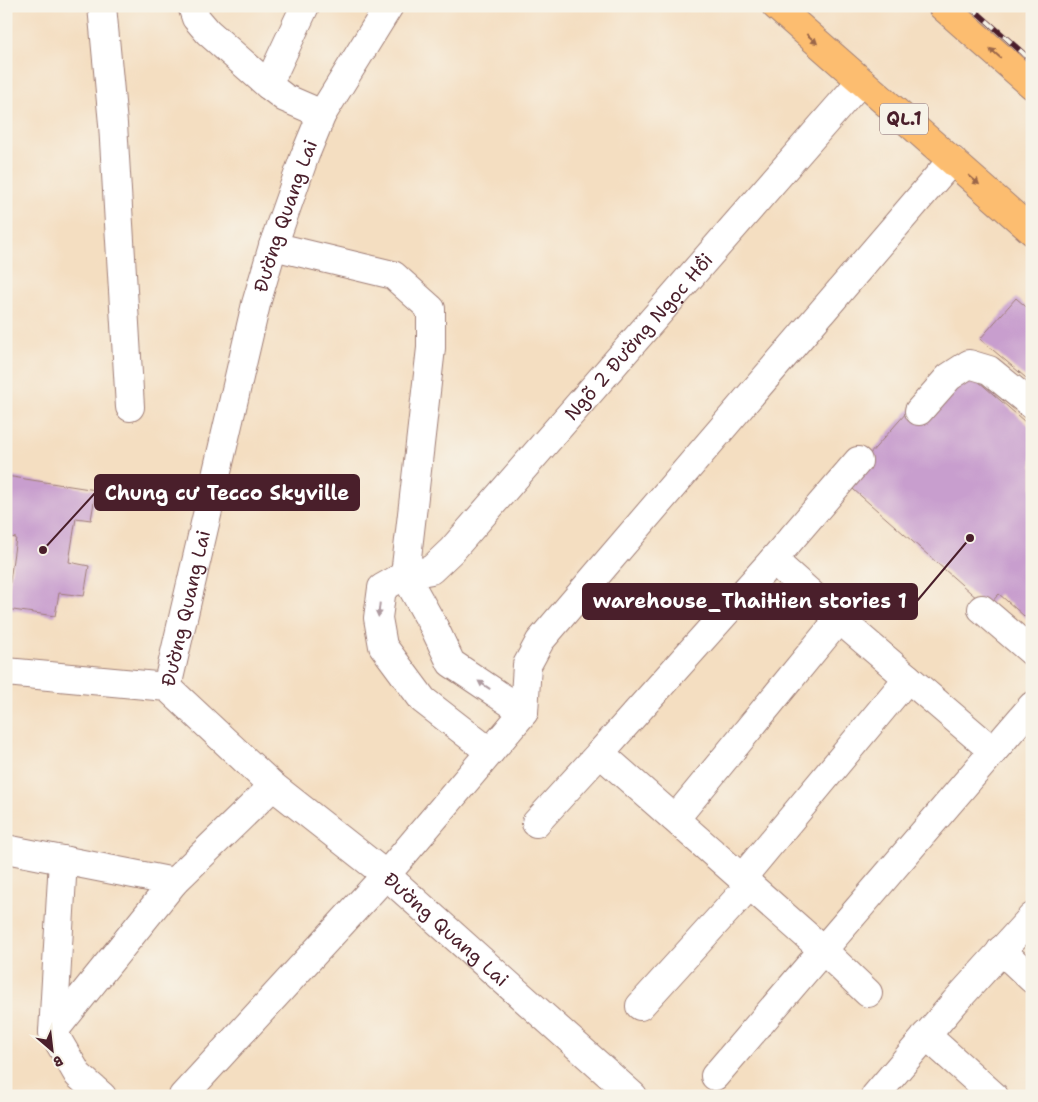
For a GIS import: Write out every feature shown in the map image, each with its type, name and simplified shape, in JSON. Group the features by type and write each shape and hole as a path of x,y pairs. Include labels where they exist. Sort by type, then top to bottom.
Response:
{"highway":[{"name":"QL.1","path":"776,6 1032,231"},
{"path":"942,6 1032,85"}],"street":[{"path":"102,6 112,124 130,407"},
{"path":"192,6 196,18 208,32 268,85 285,98 322,114"},
{"path":"268,85 305,6"},
{"name":"Đường Quang Lai","path":"389,6 322,114 305,155 273,246 256,304 167,687 273,786 386,876 633,1096"},
{"name":"Ngõ 2 Đường Ngọc Hồi","path":"490,752 423,700 382,646 378,618 382,588 405,575 431,570 452,550 861,81"},
{"path":"184,1096 386,876 524,712 527,664 540,641 952,160"},
{"path":"273,246 393,275 430,309 431,348 405,575 451,663 524,712"},
{"path":"919,410 949,376 969,364 989,370 1032,405"},
{"path":"536,823 773,560 858,461"},
{"path":"773,560 839,620 993,751"},
{"path":"982,609 1032,652"},
{"path":"675,819 839,620"},
{"path":"6,672 167,687"},
{"path":"640,1006 745,882 908,678"},
{"path":"716,1076 1032,706"},
{"path":"600,753 823,950 868,993"},
{"path":"53,1032 174,882 273,786"},
{"path":"6,848 174,882"},
{"path":"63,860 53,1032 78,1075 102,1096"},
{"path":"875,1096 926,1035 1032,917"},
{"path":"1001,950 1032,978"},
{"path":"926,1035 994,1096"}],"building":[{"path":"1016,298 1032,312 1032,383 980,339"},
{"path":"962,367 1032,428 1032,623 999,594 987,607 845,482 907,412"},
{"path":"6,476 96,490 91,520 76,518 69,562 89,566 84,596 59,593 55,616 6,609 16,538 6,536"}],"railway":[{"path":"970,6 1032,61"}],"place":[{"name":"warehouse_ThaiHien stories 1","path":"970,538"},
{"name":"Chung cư Tecco Skyville","path":"43,550"}]}
